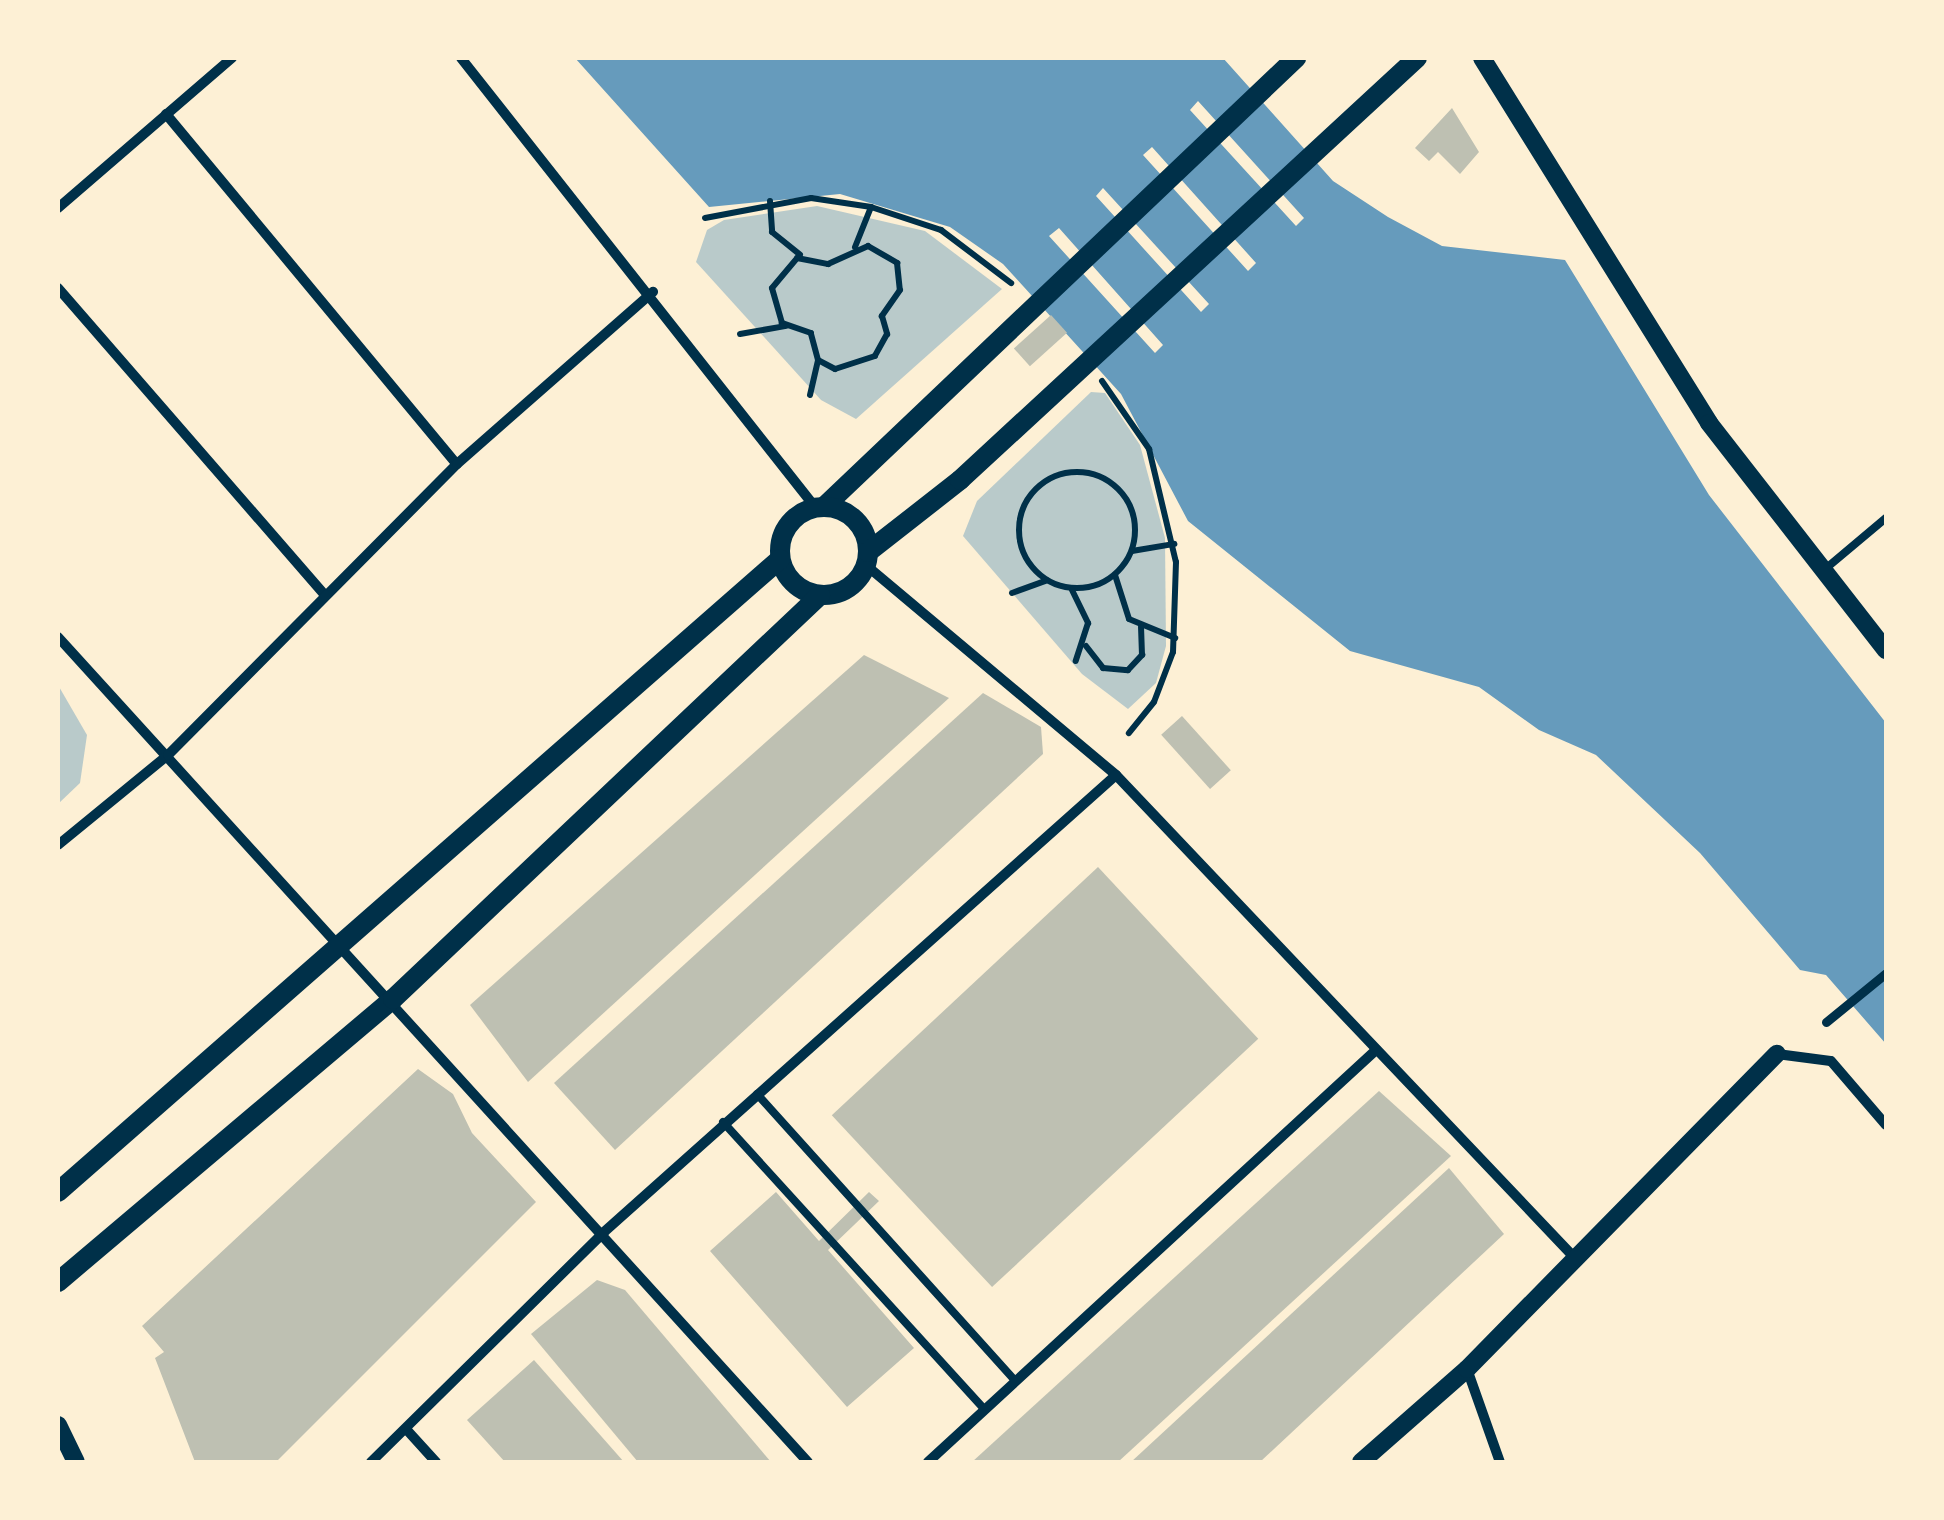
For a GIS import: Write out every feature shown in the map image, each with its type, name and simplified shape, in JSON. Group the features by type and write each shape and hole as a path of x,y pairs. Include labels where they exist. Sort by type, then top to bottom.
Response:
{"main road":[{"path":"58,1192 780,559 790,522 820,506 1296,58"},
{"path":"780,559 803,591 820,596 841,592 868,559 1023,423 1414,62"},
{"path":"820,506 859,522 868,559"},
{"path":"58,1282 392,999 820,596"}],"street":[{"path":"58,208 232,58"},
{"path":"461,58 653,292 820,506"},
{"path":"1482,58 1708,424 1886,650"},
{"path":"166,114 457,464"},
{"path":"58,288 324,594"},
{"path":"58,845 168,755 457,464 653,292"},
{"path":"868,559 1116,775 1572,1255"},
{"path":"58,638 344,945 808,1462"},
{"path":"370,1462 604,1232 723,1122 1116,775"},
{"path":"1826,1022 1886,973"},
{"path":"928,1462 1376,1050"},
{"path":"1361,1462 1467,1369 1572,1255 1777,1054 1831,1061 1886,1125"},
{"path":"1467,1369 1500,1462"},
{"path":"58,1426 76,1462"},
{"path":"406,1429 436,1462"}],"lane":[{"path":"1824,570 1886,518"},
{"path":"757,1094 1016,1382"},
{"path":"723,1122 984,1409"}],"path":[{"path":"770,202 776,238 804,256 831,264 855,247 871,207"},
{"path":"705,218 770,202 871,207 940,230 1011,283"},
{"path":"818,360 856,366 886,339 882,316 900,290 901,270 883,251 855,247"},
{"path":"786,326 772,288 804,256"},
{"path":"740,334 786,326 810,333 818,360 810,395"},
{"path":"1101,380 1150,450 1174,544 1175,638 1154,702 1129,733"},
{"path":"1091,473 1120,490 1134,516 1132,551 1116,575 1072,588 1049,581 1024,554 1020,518 1038,486 1060,474 1091,473"},
{"path":"1132,551 1174,544"},
{"path":"1116,575 1123,610 1141,627 1175,638"},
{"path":"1012,592 1049,581"},
{"path":"1072,588 1086,612 1086,646 1076,662"},
{"path":"1086,646 1103,668 1128,670 1142,655 1141,627"}],"shaded area":[{"path":"817,206 925,231 1002,289 856,419 821,400 696,262 707,230 724,220"},
{"path":"1091,392 1105,393 1140,445 1165,538 1166,646 1156,683 1128,709 1082,674 963,536 977,501"},
{"path":"58,685 87,735 80,783 58,804"}],"water":[{"path":"575,58 1223,58 1333,181 1388,217 1442,246 1565,260 1709,495 1886,723 1886,1044 1826,975 1800,970 1700,853 1596,755 1539,730 1479,687 1350,651 1188,521 1121,394 1003,264 950,227 840,194 709,207","holes":["1198,101 1304,218 1296,226 1190,110","1152,147 1256,263 1248,271 1143,155","1103,188 1209,304 1201,312 1096,196","1059,228 1163,345 1155,353 1049,236"]}],"building":[{"path":"1452,108 1479,152 1460,174 1438,152 1429,161 1415,148"},
{"path":"1051,315 1067,333 1030,366 1014,348"},
{"path":"864,655 949,698 528,1082 470,1005"},
{"path":"983,693 1041,727 1043,754 615,1150 554,1083"},
{"path":"1182,716 1231,770 1210,789 1161,735"},
{"path":"1098,867 1258,1039 992,1287 832,1115"},
{"path":"418,1069 453,1094 472,1133 536,1202 276,1462 195,1462 155,1358 164,1352 142,1326"},
{"path":"1379,1091 1451,1156 1118,1462 972,1462"},
{"path":"1449,1168 1504,1234 1260,1462 1131,1462"},
{"path":"776,1192 819,1241 869,1192 879,1201 828,1250 914,1348 847,1407 710,1251"},
{"path":"597,1280 625,1290 771,1462 638,1462 531,1334"},
{"path":"534,1360 624,1462 505,1462 467,1420"}]}
